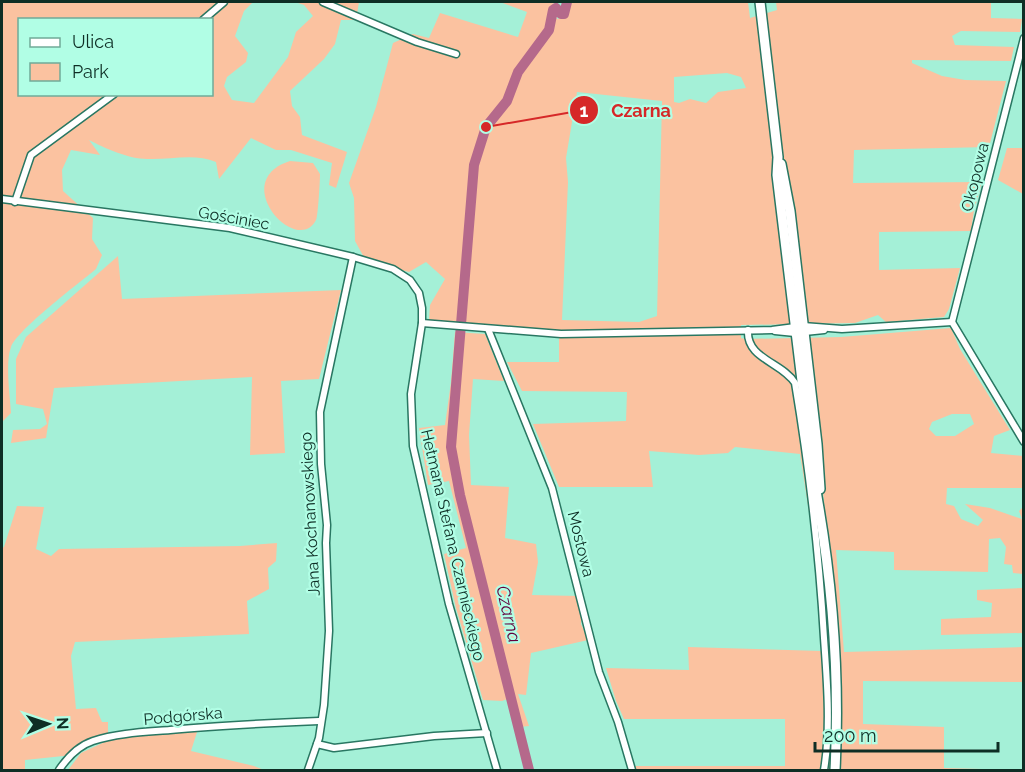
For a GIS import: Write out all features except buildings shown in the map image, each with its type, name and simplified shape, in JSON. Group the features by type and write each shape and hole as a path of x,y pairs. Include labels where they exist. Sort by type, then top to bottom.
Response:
{"main road":[{"path":"760,2 778,158 783,170 790,210 814,480 819,501 834,644 835,771"}],"street":[{"path":"205,18 224,2"},
{"path":"323,2 417,42 456,54"},
{"name":"Okopowa","path":"952,322 1023,38"},
{"path":"15,202 31,155 111,96"},
{"name":"Gościniec","path":"2,199 230,228 353,257 393,269 410,280 421,300 422,323"},
{"name":"Jana Kochanowskiego","path":"308,771 317,744 321,720 329,631 327,525 321,464 320,412 353,257"},
{"path":"422,323 561,334 799,329 818,332 826,329 952,322 1023,442"},
{"name":"Hetmana Stefana Czarnieckiego","path":"422,323 411,394 413,446 449,604 497,771"},
{"name":"Mostowa","path":"488,329 552,488 599,672 618,722 632,771"},
{"path":"748,330 752,349 789,374 795,383 822,598 827,707 824,771"},
{"name":"Podgórska","path":"59,771 68,758 92,741 129,734 193,728 321,720"},
{"path":"317,744 334,748 434,736 487,734"}],"green space":[{"path":"2,2 253,2 244,11 235,36 248,53 246,62 227,77 224,86 232,100 254,103 288,57 296,32 313,16 304,5 295,2 359,2 356,20 341,20 335,44 324,59 290,91 292,106 300,117 302,135 347,152 336,188 329,185 332,163 291,150 276,150 251,138 219,179 216,162 208,159 191,157 140,159 89,140 100,155 71,150 62,170 63,191 93,218 92,239 102,255 96,269 36,318 11,347 8,370 11,413 2,422"},
{"path":"500,2 554,2 557,19 566,17 572,2 748,2 750,18 777,10 776,2 991,2 991,18 1022,19 1020,32 961,31 952,36 955,45 1014,47 1011,61 912,60 912,63 942,76 965,80 1006,81 989,147 854,150 853,183 982,182 971,231 879,232 879,270 960,268 949,309 944,317 886,322 878,315 855,323 741,325 741,338 745,339 841,337 951,328 960,349 1010,430 994,436 991,453 1023,456 1023,488 947,488 946,504 954,506 961,519 978,526 983,520 965,504 990,508 1022,519 1019,511 1023,507 1023,574 1013,573 1012,565 1004,564 1006,547 1000,538 989,539 988,572 894,570 894,552 836,550 844,652 1023,647 1023,682 863,681 863,724 944,727 944,768 982,770 838,770 829,557 818,437 817,511 831,655 832,770 636,770 635,766 785,766 785,719 624,719 606,668 689,670 688,647 822,651 815,550 800,454 735,447 728,453 699,455 649,451 653,487 559,487 533,424 626,421 627,392 522,391 507,362 559,362 559,337 580,336 580,330 538,331 429,320 430,305 445,279 426,262 409,272 366,261 355,241 354,198 349,183 376,107 393,43 413,34 429,38 440,13 518,37 527,12","holes":["727,73 741,77 746,88 718,92 706,103 690,99 679,103 674,102 674,77","577,92 662,101 657,316 639,322 562,320 568,182 566,158","952,414 970,414 974,424 955,436 936,436 929,429 932,422"]},
{"path":"1007,148 1023,148 1023,194 998,180"},
{"path":"290,161 313,163 320,174 316,220 307,229 295,229 283,223 272,212 266,198 265,184 272,171"},
{"path":"118,256 122,299 341,290 319,379 281,381 285,453 250,455 252,377 54,388 46,438 11,443 13,430 40,429 47,424 43,409 16,404 16,359 26,337"},
{"path":"455,332 485,334 504,381 473,379 469,435 471,485 509,487 505,538 536,544 538,562 532,595 579,596 582,610 581,624 588,640 531,653 526,695 518,694 529,726 520,727 476,546 472,548 510,698 502,701 483,700 456,608 444,554 466,548 449,481 428,485 419,428 445,425"},
{"path":"17,506 44,507 36,549 51,556 59,549 240,546 277,543 276,561 268,568 269,589 247,601 249,634 75,642 71,656 76,709 96,708 102,722 108,722 108,735 90,740 73,755 25,760 25,770 2,770 2,548"},
{"path":"1023,588 1023,633 941,635 941,619 991,617 992,603 977,600 977,590"},
{"path":"198,729 191,751 264,770 68,770 81,753 111,739"}],"waterway":[{"name":"Czarna","path":"529,770 460,495 451,447 474,165 486,127 507,101 518,72 549,30 553,10 556,8 564,14 567,2"}],"place":[{"name":"Czarna","path":"486,127"}]}
